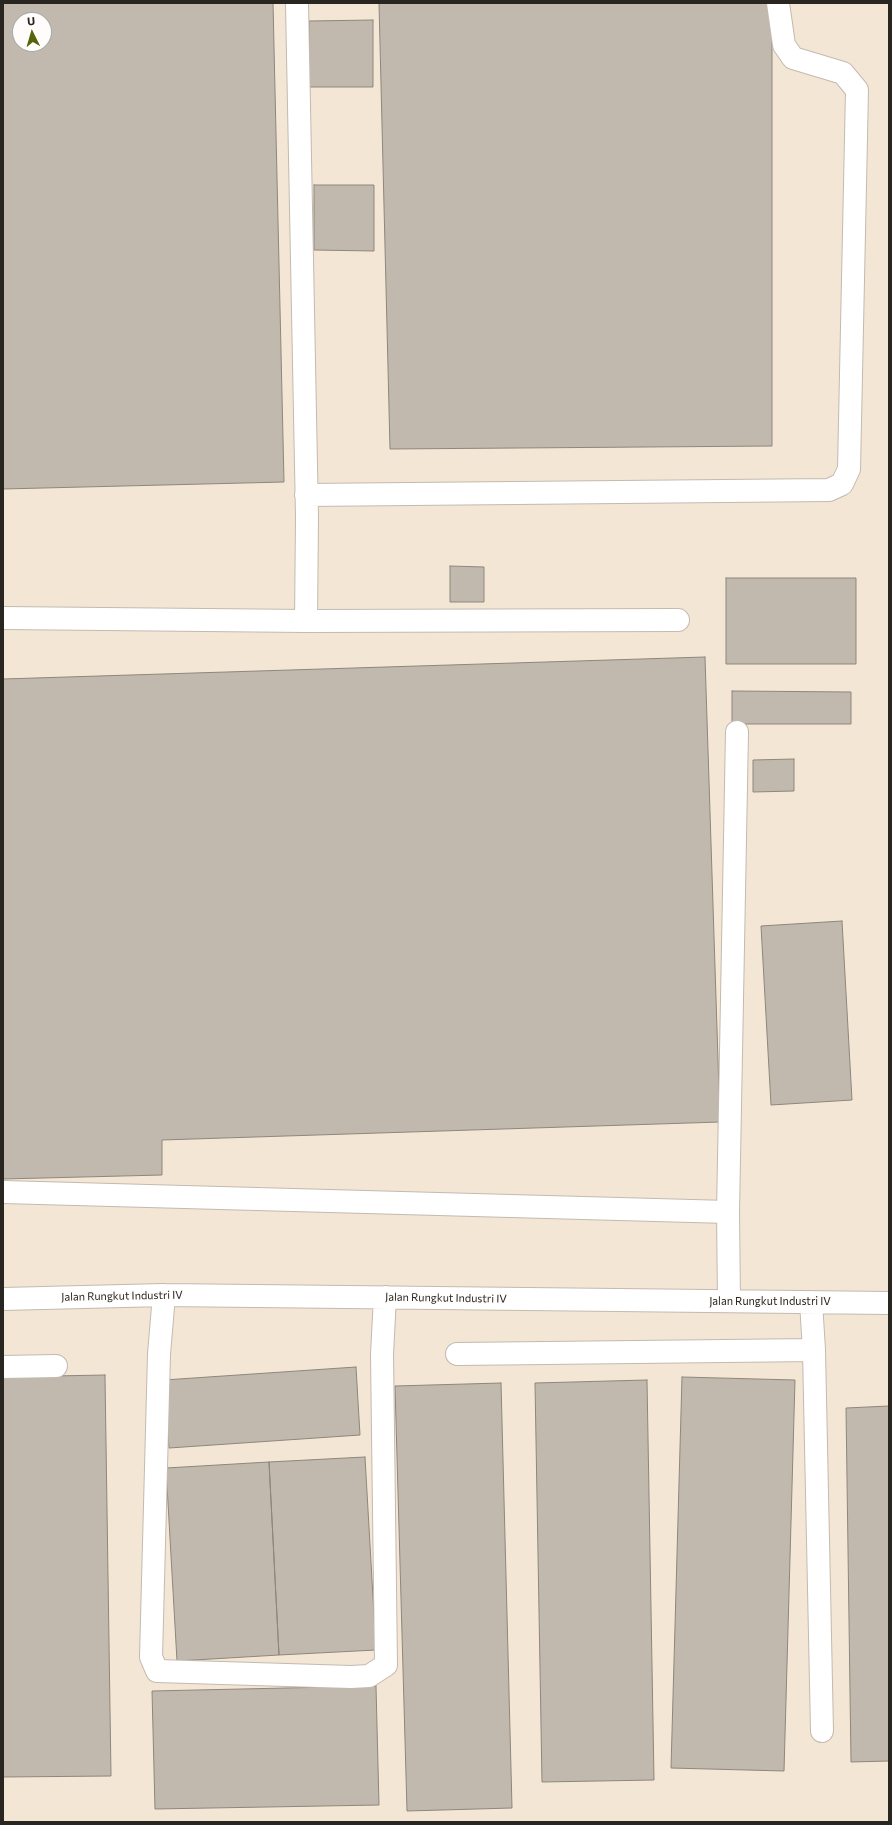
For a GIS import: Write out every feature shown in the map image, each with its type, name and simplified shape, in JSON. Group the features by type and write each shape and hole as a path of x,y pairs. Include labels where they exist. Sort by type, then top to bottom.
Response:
{"street":[{"path":"297,3 307,517 306,621"},
{"path":"306,495 830,490 842,484 849,469 857,90 843,73 821,68 793,58 784,45 778,3"},
{"path":"3,618 306,621 678,620"},
{"path":"729,1301 728,1212 737,732"},
{"path":"3,1192 728,1212"},
{"path":"164,1295 159,1354 151,1657 157,1672 350,1677 369,1676 386,1665 382,1354 385,1297"},
{"name":"Jalan Rungkut Industri IV","path":"3,1299 164,1295 889,1303"},
{"path":"811,1302 814,1350 822,1731"},
{"path":"457,1354 814,1350"},
{"path":"3,1367 56,1366"}],"shaded area":[{"path":"3,3 889,3 889,1822 3,1822"}],"building":[{"path":"3,3 273,3 284,482 3,489"},
{"path":"379,3 772,3 772,446 390,449"},
{"path":"373,20 373,87 309,87 309,21"},
{"path":"314,185 374,185 374,251 314,250"},
{"path":"450,566 484,567 484,602 450,602"},
{"path":"726,578 856,578 856,664 726,664"},
{"path":"705,657 720,1122 162,1140 162,1175 3,1179 3,679"},
{"path":"732,691 851,692 851,724 732,724"},
{"path":"794,759 794,791 753,792 753,760"},
{"path":"842,921 852,1100 771,1105 761,926"},
{"path":"356,1367 360,1435 169,1448 164,1380"},
{"path":"105,1375 111,1776 3,1777 3,1377"},
{"path":"682,1377 795,1380 784,1771 671,1768"},
{"path":"647,1380 654,1780 542,1782 535,1383"},
{"path":"501,1383 512,1808 407,1811 395,1386"},
{"path":"889,1406 889,1761 851,1762 846,1408"},
{"path":"365,1457 376,1650 279,1655 269,1462"},
{"path":"269,1462 279,1655 177,1661 166,1468"},
{"path":"376,1686 379,1805 155,1809 152,1691"}]}
